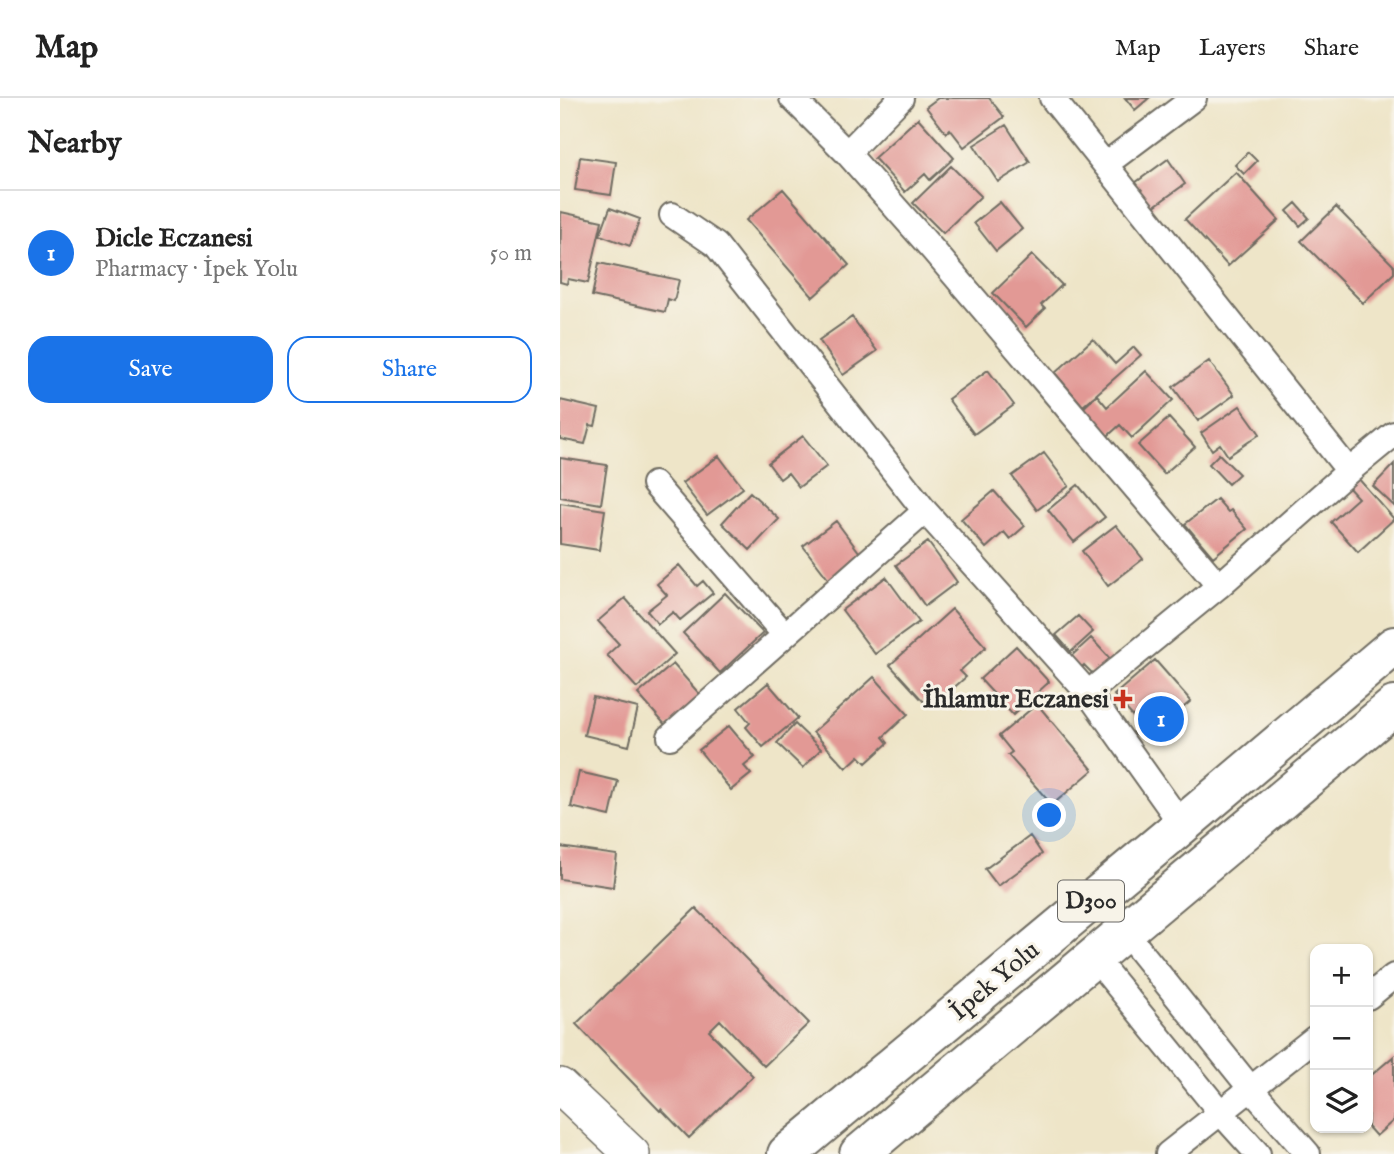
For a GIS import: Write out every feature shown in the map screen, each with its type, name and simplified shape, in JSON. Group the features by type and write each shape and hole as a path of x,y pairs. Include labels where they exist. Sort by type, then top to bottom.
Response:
{"highway":[{"name":"İpek Yolu","path":"787,1154 1394,646"},
{"name":"İpek Yolu","path":"859,1154 1394,706"}],"street":[{"path":"792,98 848,153 933,250 1219,586"},
{"path":"848,153 901,98"},
{"path":"1052,98 1349,471"},
{"path":"1106,164 1194,98"},
{"path":"672,215 716,245 925,511 1088,693 1182,825"},
{"path":"1088,693 1219,586 1394,434"},
{"path":"654,484 785,635"},
{"path":"670,737 925,511"},
{"path":"1125,932 1251,1089 1308,1154"},
{"path":"1094,957 1221,1113 1258,1154"},
{"path":"1373,993 1394,976"},
{"path":"1168,1154 1310,1042"},
{"path":"560,1086 632,1154"}],"building":[{"path":"938,98 989,98 1004,117 964,147 950,129 946,133 926,107"},
{"path":"1125,98 1149,98 1135,110"},
{"path":"918,118 954,158 930,180 925,174 905,192 874,158"},
{"path":"1006,125 1030,162 998,182 974,145"},
{"path":"1248,152 1257,161 1244,174 1235,165"},
{"path":"580,157 616,162 611,195 575,190"},
{"path":"1168,159 1185,184 1146,212 1128,188"},
{"path":"951,166 981,196 943,233 913,203"},
{"path":"1236,172 1279,220 1228,266 1185,219"},
{"path":"783,189 849,265 813,297 746,220"},
{"path":"1000,202 1022,229 996,251 974,223"},
{"path":"1296,203 1309,218 1300,226 1287,211"},
{"path":"1336,207 1394,266 1394,273 1363,303 1301,241"},
{"path":"610,208 640,219 630,246 600,235"},
{"path":"561,212 602,221 588,283 568,279 567,284 560,282"},
{"path":"1032,255 1062,285 1041,305 1045,309 1026,327 993,293"},
{"path":"599,263 679,280 674,301 668,299 665,312 592,296"},
{"path":"852,317 877,351 843,375 819,340"},
{"path":"1093,339 1115,364 1134,347 1141,355 1083,406 1055,373"},
{"path":"1209,361 1234,395 1198,421 1173,387"},
{"path":"988,370 1014,405 974,434 948,399"},
{"path":"1146,371 1173,400 1132,438 1120,425 1101,442 1076,415 1097,395 1107,407"},
{"path":"560,400 599,409 595,426 590,425 585,444 560,439"},
{"path":"1240,406 1260,434 1228,456 1220,444 1212,450 1201,433"},
{"path":"1169,418 1195,447 1164,474 1138,445"},
{"path":"803,436 827,466 799,487 788,473 780,479 768,463"},
{"path":"1044,453 1069,486 1037,510 1012,476"},
{"path":"1219,454 1239,474 1228,484 1209,464"},
{"path":"719,456 743,488 707,515 682,483"},
{"path":"560,458 607,465 601,504 560,497"},
{"path":"1394,464 1394,506 1373,486"},
{"path":"1357,477 1394,519 1358,552 1331,522 1358,498 1347,486"},
{"path":"1078,485 1105,517 1074,542 1048,510"},
{"path":"994,491 1025,526 1010,539 1004,532 986,548 961,519"},
{"path":"750,492 779,519 750,550 722,523"},
{"path":"1217,499 1228,512 1231,510 1247,529 1213,557 1185,524"},
{"path":"560,503 605,510 599,550 560,544"},
{"path":"836,521 862,556 829,580 803,546"},
{"path":"1116,525 1143,559 1108,586 1082,551"},
{"path":"928,542 957,582 925,606 896,565"},
{"path":"679,565 697,586 703,581 713,593 680,620 673,612 658,624 647,611 667,595 657,584"},
{"path":"886,577 919,622 875,654 842,610"},
{"path":"725,593 763,633 720,673 683,633"},
{"path":"625,598 675,654 637,688 607,655 619,644 598,621"},
{"path":"952,609 986,647 960,671 966,677 942,698 936,691 924,702 890,665"},
{"path":"1078,616 1093,632 1071,652 1056,635"},
{"path":"1091,638 1114,663 1097,678 1084,665 1077,672 1067,660"},
{"path":"1016,646 1049,682 1013,715 980,679"},
{"path":"1155,660 1191,701 1150,736 1114,695"},
{"path":"673,664 703,698 668,728 638,694"},
{"path":"874,677 908,714 883,737 888,743 866,763 859,756 846,768 813,732"},
{"path":"768,683 798,718 763,747 746,727 750,723 738,708"},
{"path":"593,697 638,708 629,746 584,735"},
{"path":"1037,704 1093,770 1052,805 1008,755 1012,752 999,736"},
{"path":"795,724 821,749 803,768 777,743"},
{"path":"729,726 755,757 744,766 751,774 731,790 699,750"},
{"path":"579,772 618,781 610,816 571,807"},
{"path":"1030,836 1042,854 998,886 985,869"},
{"path":"560,847 617,855 613,887 560,879"},
{"path":"696,908 809,1023 764,1066 720,1020 709,1031 753,1076 689,1138 576,1024"},
{"path":"1394,1056 1394,1120 1376,1136 1373,1133 1373,1074"}],"place":[{"name":"İhlamur Eczanesi","path":"1123,699"},
{"name":"Dicle Eczanesi","path":"1161,719"}]}
